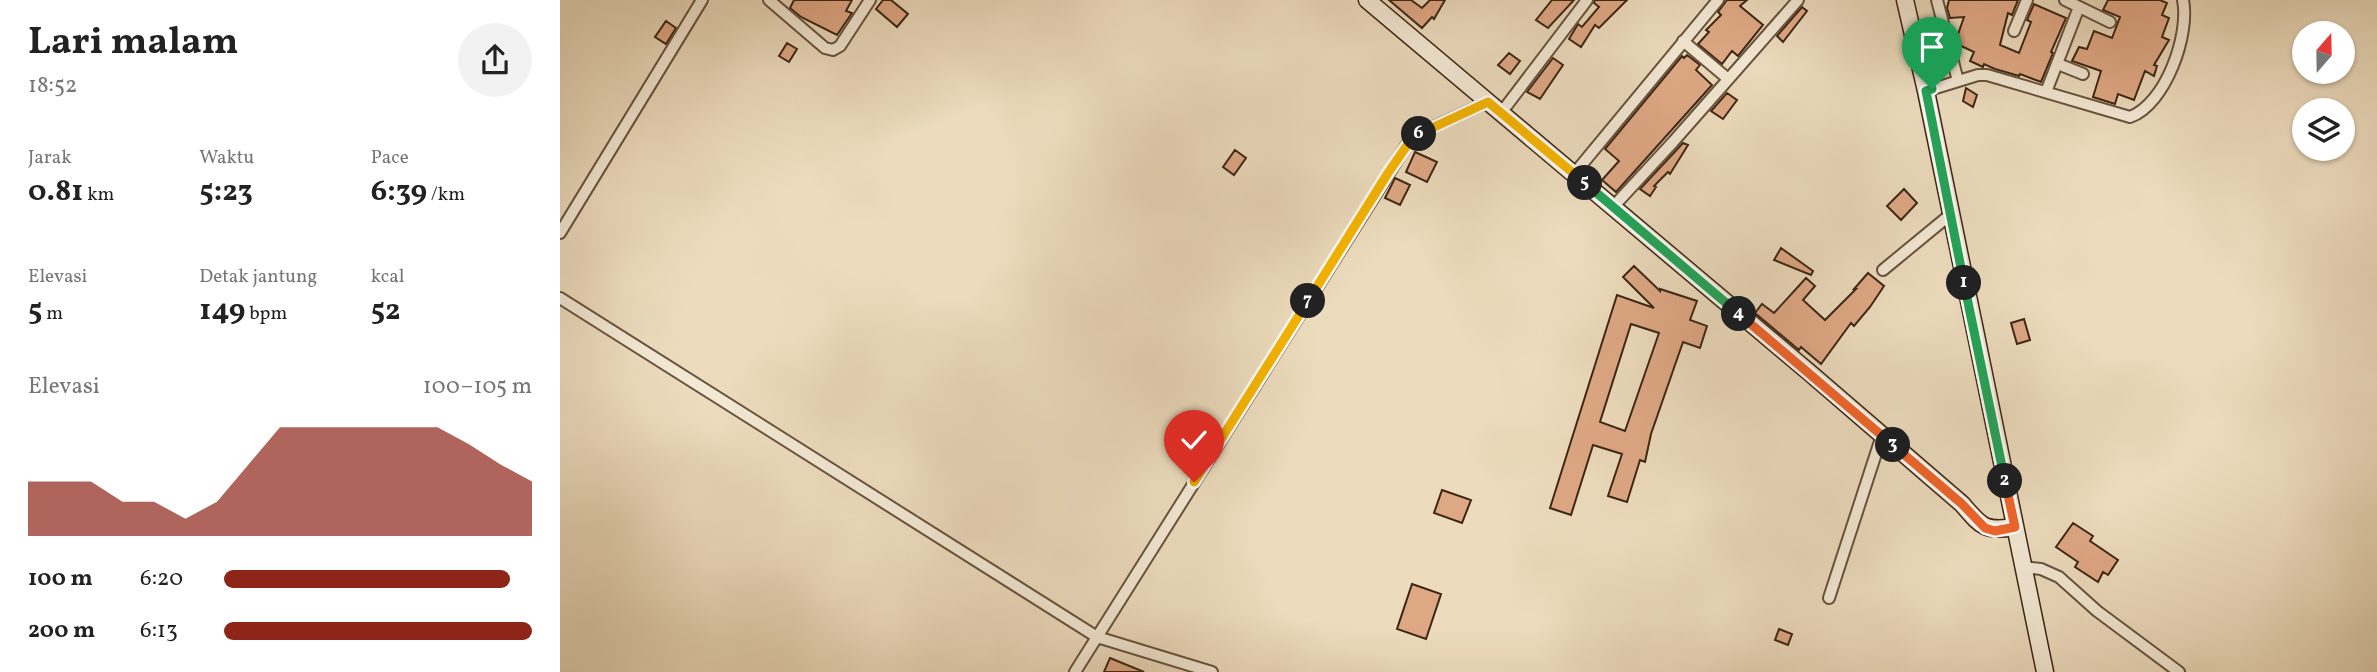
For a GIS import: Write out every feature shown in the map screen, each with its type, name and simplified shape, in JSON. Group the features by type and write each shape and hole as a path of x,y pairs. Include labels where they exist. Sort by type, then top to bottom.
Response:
{"main road":[{"path":"1367,0 1882,435 1962,504 1985,528 1995,531 2015,527"},
{"path":"1905,0 1929,90 1951,214 2045,672"}],"street":[{"path":"560,233 702,0"},
{"path":"769,0 825,48 833,50 840,46 870,0"},
{"path":"1501,113 1587,0"},
{"path":"1574,174 1718,0"},
{"path":"1613,207 1798,0"},
{"path":"1937,0 1958,81"},
{"path":"2014,31 2027,0"},
{"path":"2065,0 2084,6 2110,22"},
{"path":"1929,90 1978,75 1987,75 2130,117 2139,114 2156,94 2180,50 2186,15 2183,0"},
{"path":"2046,92 2084,6"},
{"path":"1683,41 1727,78"},
{"path":"2058,64 2083,74"},
{"path":"1079,671 1097,637 1408,144 1416,135 1488,102"},
{"path":"1883,270 1951,214"},
{"path":"560,298 1097,637 1212,672"},
{"path":"1829,598 1882,435"},
{"path":"2023,567 2040,569 2059,577 2097,611 2179,672"}],"building":[{"path":"794,0 852,0 846,11 852,13 837,35 801,17 790,8"},
{"path":"883,0 891,0 908,14 897,27 876,9"},
{"path":"1389,0 1411,0 1422,8 1430,0 1445,0 1434,19 1432,17 1422,28"},
{"path":"1552,0 1574,0 1548,28 1536,20"},
{"path":"1595,0 1627,0 1599,28 1595,25 1581,47 1569,39 1578,24 1582,27 1599,7 1594,3"},
{"path":"1727,0 1747,0 1740,6 1763,25 1738,56 1732,51 1722,64 1698,44 1709,32 1706,30 1721,15 1718,12"},
{"path":"1949,0 2018,0 2012,15 2008,13 2000,45 2019,53 2031,22 2027,20 2034,4 2066,18 2041,82 1970,61 1974,52 1957,44 1956,40 1964,17 1950,18 1947,8"},
{"path":"2108,0 2160,0 2167,3 2162,15 2169,18 2162,37 2169,40 2154,65 2157,66 2154,76 2145,71 2134,100 2118,94 2115,104 2093,97 2101,71 2072,61 2079,47 2087,49 2094,31 2112,38 2120,17 2103,10"},
{"path":"1802,7 1807,11 1783,42 1777,36"},
{"path":"666,21 676,28 666,44 655,37"},
{"path":"787,43 797,49 789,62 779,56"},
{"path":"1509,53 1520,61 1510,74 1498,65"},
{"path":"1687,55 1700,65 1696,70 1712,85 1616,192 1602,180 1619,161 1605,149 1682,56 1684,58"},
{"path":"1553,58 1563,65 1540,99 1527,92"},
{"path":"1966,88 1977,95 1973,107 1963,101"},
{"path":"1727,93 1737,100 1723,119 1711,111"},
{"path":"1683,143 1688,145 1670,174 1668,172 1654,186 1656,187 1650,196 1640,189"},
{"path":"1235,150 1246,158 1234,175 1223,167"},
{"path":"1415,152 1437,162 1427,182 1406,172"},
{"path":"1395,178 1410,185 1400,205 1385,198"},
{"path":"1904,189 1917,203 1901,220 1887,206"},
{"path":"1781,248 1813,271 1811,275 1774,260"},
{"path":"1634,266 1660,291 1697,301 1690,320 1707,326 1700,348 1683,342 1651,434 1645,462 1640,460 1627,502 1608,496 1622,454 1593,445 1571,515 1550,508 1617,295 1654,308 1623,277","holes":["1631,324 1659,333 1625,431 1600,422"]},
{"path":"1868,273 1884,286 1854,326 1851,323 1821,364 1801,347 1799,350 1755,313 1762,304 1774,313 1806,278 1815,286 1803,300 1825,320"},
{"path":"2024,319 2030,340 2017,344 2011,323"},
{"path":"1442,490 1471,500 1462,523 1434,513"},
{"path":"2073,523 2093,536 2090,541 2118,560 2108,575 2103,572 2098,582 2075,567 2078,562 2056,547"},
{"path":"1412,584 1441,594 1426,639 1397,629"},
{"path":"1779,629 1792,634 1788,645 1775,640"},
{"path":"1110,658 1144,672 1104,672"}],"route":[{"path":"1194,482 1408,144 1416,135 1488,102 1810,373 1962,504 1978,523 1995,531 2015,527 1926,91 1932,89"}]}
